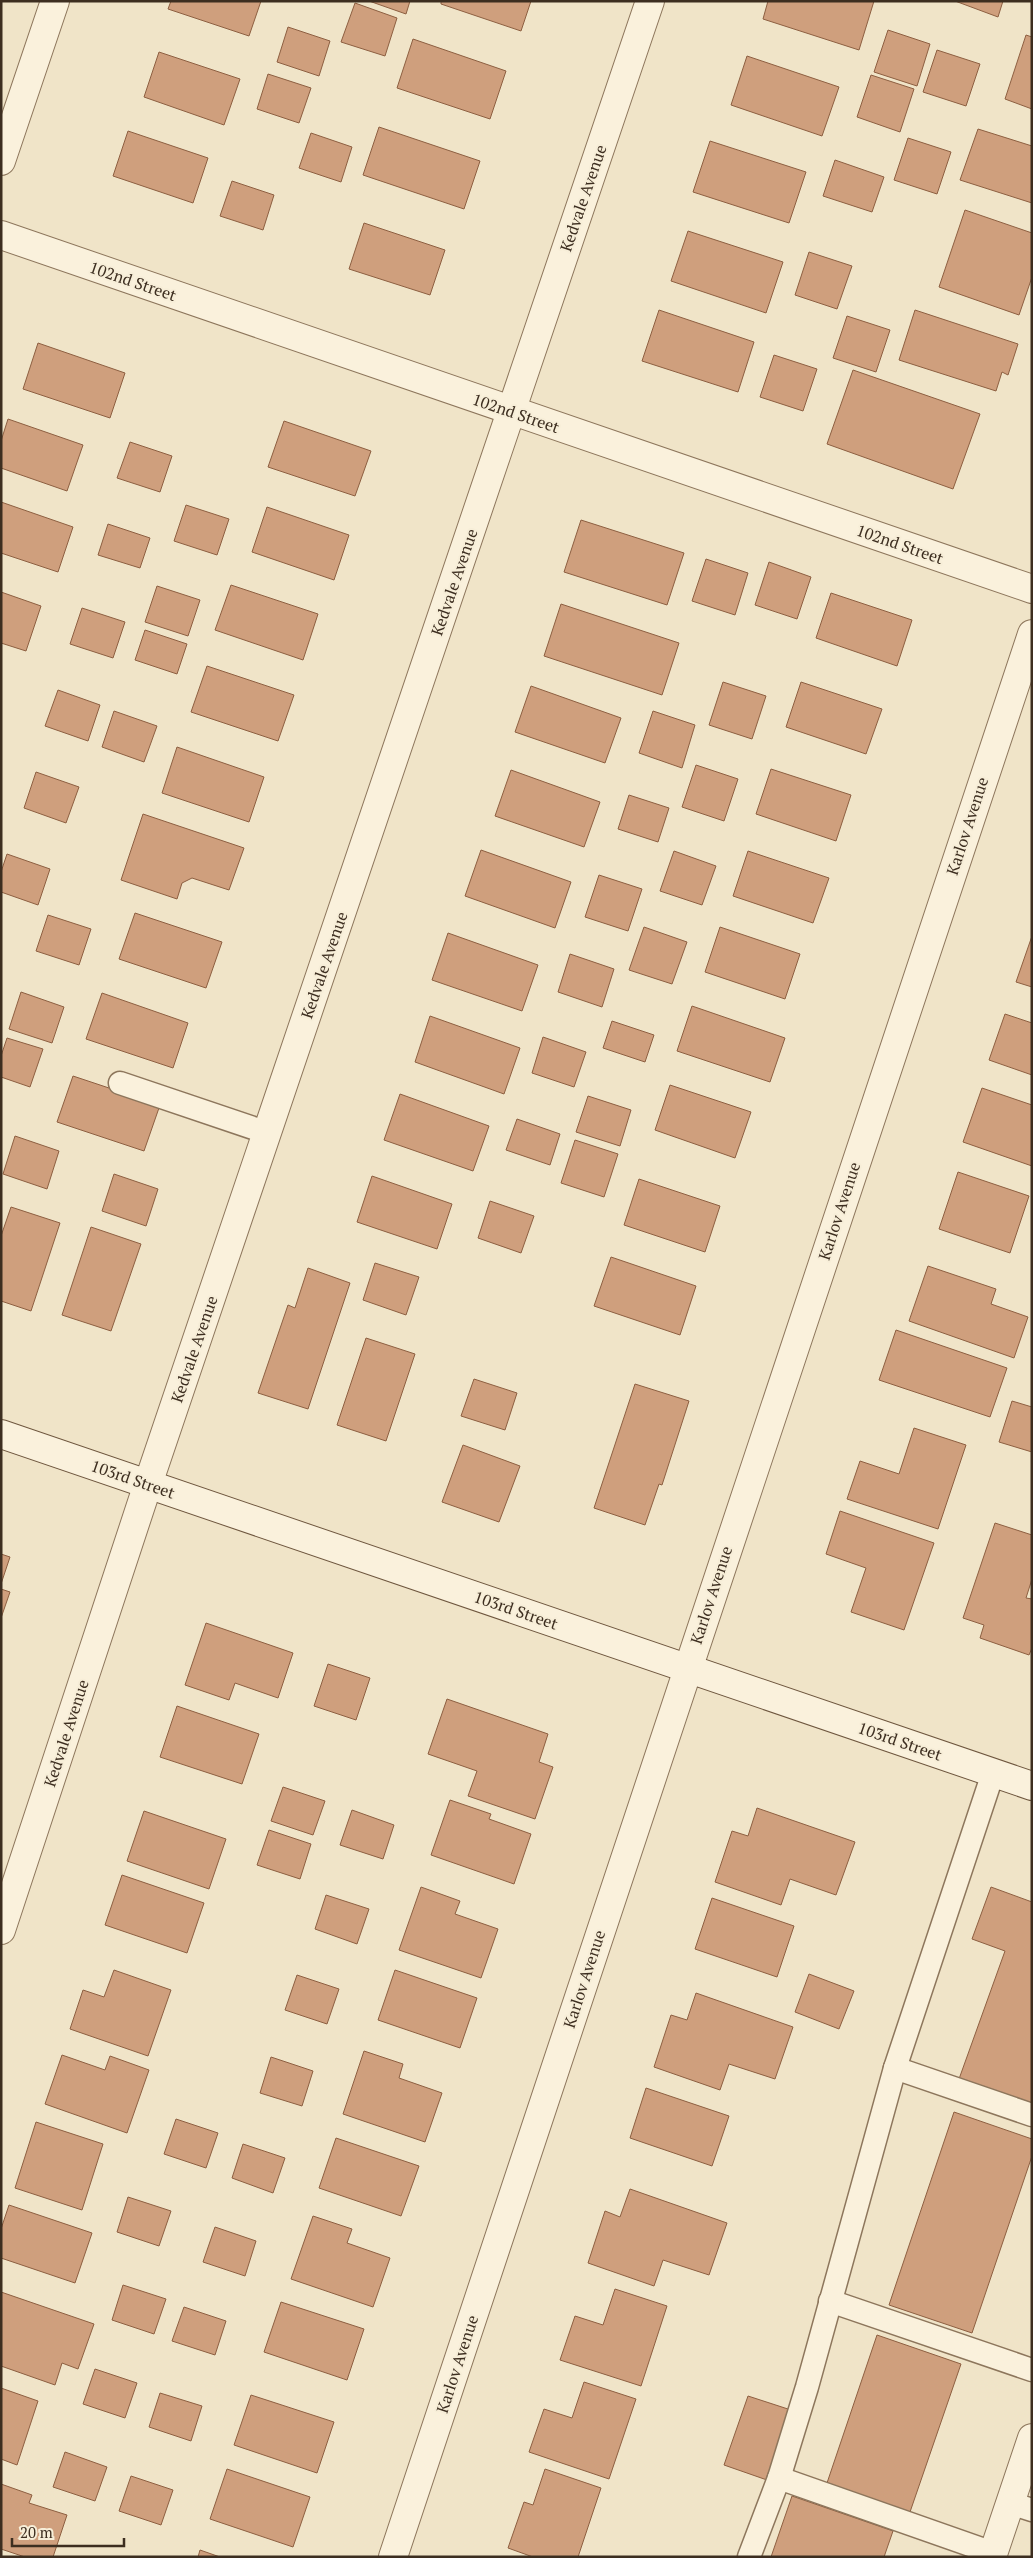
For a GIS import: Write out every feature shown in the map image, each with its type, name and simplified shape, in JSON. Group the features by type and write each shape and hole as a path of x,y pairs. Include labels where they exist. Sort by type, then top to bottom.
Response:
{"street":[{"path":"1,161 55,1"},
{"name":"Kedvale Avenue","path":"1,1930 148,1484 650,1"},
{"name":"102nd Street","path":"1,235 512,412 1032,588"},
{"name":"Karlov Avenue","path":"393,2557 1032,634"},
{"name":"103rd Street","path":"1,1434 1032,1786"},
{"path":"993,2555 1021,2506 1032,2438"}],"lane":[{"path":"120,1083 268,1132"},
{"path":"749,2557 779,2478 807,2387 895,2068 994,1773"},
{"path":"895,2068 1032,2115"},
{"path":"830,2302 1032,2370"},
{"path":"779,2478 993,2555"}],"building":[{"path":"171,1 261,1 249,36 168,9"},
{"path":"369,1 410,1 406,14"},
{"path":"441,1 531,1 521,31 441,4"},
{"path":"768,1 874,1 859,50 763,19"},
{"path":"955,1 1003,1 998,17"},
{"path":"355,3 397,18 385,56 341,42"},
{"path":"288,27 330,41 319,76 277,62"},
{"path":"888,30 930,44 917,86 874,72"},
{"path":"1026,35 1032,37 1032,109 1005,99"},
{"path":"413,39 506,71 490,119 397,88"},
{"path":"937,50 980,64 966,106 923,92"},
{"path":"159,52 240,79 224,125 144,97"},
{"path":"747,56 839,87 822,136 731,105"},
{"path":"268,74 311,88 299,123 257,109"},
{"path":"871,75 914,89 900,132 857,117"},
{"path":"379,127 480,161 464,209 363,175"},
{"path":"978,129 1032,146 1032,203 960,180"},
{"path":"128,131 208,158 193,203 113,176"},
{"path":"311,133 352,147 341,182 299,168"},
{"path":"908,138 951,152 937,194 894,180"},
{"path":"710,141 806,172 789,223 693,192"},
{"path":"835,160 884,177 872,212 823,196"},
{"path":"232,181 274,195 263,230 220,216"},
{"path":"965,210 1032,233 1032,277 1019,315 939,287"},
{"path":"364,223 445,250 430,295 349,269"},
{"path":"688,231 783,262 766,313 671,281"},
{"path":"809,252 852,266 837,309 795,295"},
{"path":"659,310 754,342 738,392 642,361"},
{"path":"915,310 1018,344 1008,375 1002,372 996,391 899,360"},
{"path":"847,316 890,330 876,372 833,358"},
{"path":"38,343 125,373 110,418 23,389"},
{"path":"774,355 817,369 803,411 760,397"},
{"path":"853,370 980,414 953,489 827,444"},
{"path":"8,419 83,445 67,491 1,468 1,441"},
{"path":"284,421 371,451 355,496 268,467"},
{"path":"130,442 172,456 160,492 117,478"},
{"path":"1,502 73,527 58,572 1,553"},
{"path":"186,505 229,519 217,555 174,541"},
{"path":"267,507 349,535 334,580 252,552"},
{"path":"581,520 684,553 667,605 564,572"},
{"path":"108,524 150,538 140,568 98,555"},
{"path":"706,559 748,573 735,615 692,601"},
{"path":"769,562 811,577 797,619 755,605"},
{"path":"231,585 318,614 303,660 215,630"},
{"path":"157,586 200,600 188,636 145,622"},
{"path":"1,592 41,606 26,651 1,643"},
{"path":"831,593 912,620 897,666 816,638"},
{"path":"561,604 679,643 662,695 544,656"},
{"path":"82,608 125,622 113,658 70,644"},
{"path":"145,630 187,644 177,674 135,660"},
{"path":"207,666 294,695 278,741 191,712"},
{"path":"723,682 766,696 752,739 709,725"},
{"path":"801,682 882,709 866,754 786,727"},
{"path":"531,686 621,718 605,763 515,732"},
{"path":"58,690 100,705 88,741 45,726"},
{"path":"114,711 157,726 144,762 102,747"},
{"path":"653,711 695,725 682,768 639,753"},
{"path":"177,747 264,777 249,822 162,793"},
{"path":"696,765 738,779 724,821 682,807"},
{"path":"771,769 851,795 836,841 756,814"},
{"path":"511,770 600,802 584,847 495,816"},
{"path":"36,772 79,787 66,823 24,808"},
{"path":"629,795 669,808 658,842 618,829"},
{"path":"143,814 244,848 229,890 192,878 182,883 177,899 121,880"},
{"path":"481,850 571,882 555,928 465,896"},
{"path":"674,851 716,866 702,905 660,891"},
{"path":"748,851 829,878 813,923 733,896"},
{"path":"7,854 50,869 38,905 1,892 1,872"},
{"path":"599,875 642,889 628,931 585,917"},
{"path":"135,913 222,942 206,988 119,959"},
{"path":"48,915 91,929 79,965 36,951"},
{"path":"644,927 687,942 672,984 629,970"},
{"path":"720,927 800,954 785,999 705,972"},
{"path":"448,933 538,965 522,1011 432,980"},
{"path":"1032,936 1032,987 1016,982"},
{"path":"570,954 614,969 602,1007 558,992"},
{"path":"21,992 64,1007 52,1043 9,1029"},
{"path":"102,993 188,1023 173,1068 86,1039"},
{"path":"692,1006 785,1038 770,1082 677,1051"},
{"path":"1005,1014 1032,1023 1032,1075 989,1060"},
{"path":"430,1016 520,1048 504,1094 415,1062"},
{"path":"612,1021 654,1035 645,1062 603,1048"},
{"path":"543,1037 586,1052 574,1087 532,1073"},
{"path":"7,1038 43,1049 30,1087 1,1077 1,1056"},
{"path":"73,1076 160,1105 144,1151 57,1122"},
{"path":"670,1085 751,1112 735,1158 655,1130"},
{"path":"982,1088 1032,1105 1032,1166 963,1142"},
{"path":"400,1094 489,1126 473,1171 384,1140"},
{"path":"588,1096 631,1110 620,1146 576,1132"},
{"path":"517,1119 560,1134 550,1165 506,1150"},
{"path":"15,1136 59,1151 47,1189 3,1174"},
{"path":"575,1140 618,1154 604,1197 561,1183"},
{"path":"958,1172 1029,1196 1010,1253 939,1229"},
{"path":"114,1174 158,1189 146,1226 102,1211"},
{"path":"372,1176 452,1204 437,1249 357,1222"},
{"path":"639,1179 720,1206 705,1252 624,1225"},
{"path":"490,1201 534,1216 521,1253 478,1238"},
{"path":"11,1207 60,1223 31,1311 1,1301 1,1236"},
{"path":"91,1227 141,1244 111,1331 62,1315"},
{"path":"611,1257 696,1286 680,1335 594,1306"},
{"path":"375,1263 419,1277 406,1315 363,1300"},
{"path":"928,1266 996,1289 991,1304 1028,1317 1014,1358 909,1321"},
{"path":"308,1268 350,1283 308,1409 258,1393 288,1305 295,1308"},
{"path":"896,1330 1007,1368 990,1417 879,1380"},
{"path":"366,1338 415,1354 386,1441 337,1425"},
{"path":"474,1379 517,1393 505,1430 461,1416"},
{"path":"635,1384 689,1401 662,1485 659,1484 645,1525 594,1508"},
{"path":"1012,1401 1032,1407 1032,1452 999,1442"},
{"path":"914,1428 966,1445 938,1529 847,1499 860,1461 899,1474"},
{"path":"463,1445 520,1466 499,1522 442,1502"},
{"path":"840,1511 934,1543 904,1630 851,1612 866,1568 826,1554"},
{"path":"995,1523 1032,1535 1032,1579 1026,1598 1032,1599 1032,1648 1029,1655 980,1638 984,1625 963,1618"},
{"path":"1,1554 10,1557 1,1584"},
{"path":"1,1589 10,1592 1,1618"},
{"path":"206,1623 293,1653 278,1698 235,1683 229,1700 185,1685"},
{"path":"328,1664 370,1678 356,1720 314,1706"},
{"path":"447,1699 548,1734 539,1762 553,1767 535,1819 468,1796 477,1771 428,1754"},
{"path":"177,1706 259,1734 242,1784 160,1757"},
{"path":"283,1787 325,1801 313,1835 271,1821"},
{"path":"450,1800 491,1814 489,1819 531,1834 514,1884 431,1855"},
{"path":"757,1808 855,1842 836,1895 790,1879 781,1905 715,1882 732,1831 748,1836"},
{"path":"352,1810 394,1825 383,1859 340,1845"},
{"path":"144,1811 226,1839 209,1889 127,1861"},
{"path":"269,1830 311,1844 300,1879 257,1865"},
{"path":"122,1875 204,1903 187,1953 105,1925"},
{"path":"421,1887 460,1901 455,1914 498,1929 481,1978 399,1950"},
{"path":"991,1887 1032,1902 1032,2105 959,2079 1005,1951 972,1939"},
{"path":"326,1895 369,1909 357,1944 315,1929"},
{"path":"712,1898 794,1926 777,1977 695,1949"},
{"path":"114,1970 171,1990 148,2056 70,2029 83,1990 104,1997"},
{"path":"395,1970 477,1998 460,2048 378,2020"},
{"path":"809,1974 854,1991 839,2029 795,2012"},
{"path":"297,1975 339,1989 327,2024 285,2010"},
{"path":"696,1993 793,2027 775,2079 729,2064 720,2090 654,2067 671,2015 687,2020"},
{"path":"364,2051 403,2064 399,2078 442,2093 425,2142 343,2114"},
{"path":"62,2055 105,2070 110,2056 149,2070 127,2133 45,2104"},
{"path":"271,2057 313,2071 302,2106 260,2093"},
{"path":"646,2088 729,2116 712,2166 630,2138"},
{"path":"954,2112 1032,2139 1032,2156 972,2333 889,2305"},
{"path":"176,2119 218,2133 206,2168 164,2154"},
{"path":"36,2122 103,2144 82,2210 15,2188"},
{"path":"336,2138 419,2166 401,2216 319,2188"},
{"path":"243,2144 285,2158 273,2193 232,2178"},
{"path":"630,2189 727,2223 709,2275 663,2260 654,2286 588,2263 605,2211 620,2217"},
{"path":"128,2197 171,2211 159,2246 117,2232"},
{"path":"9,2205 92,2233 75,2283 1,2258 1,2229"},
{"path":"313,2216 352,2229 347,2243 390,2258 373,2307 291,2279"},
{"path":"215,2227 256,2241 245,2276 203,2262"},
{"path":"123,2285 166,2299 154,2334 112,2320"},
{"path":"615,2289 667,2306 641,2386 560,2360 575,2316 603,2325"},
{"path":"1,2292 94,2324 78,2369 62,2363 55,2385 1,2366"},
{"path":"281,2302 364,2329 347,2380 264,2352"},
{"path":"184,2307 226,2321 215,2355 172,2341"},
{"path":"877,2335 961,2364 910,2512 827,2483"},
{"path":"95,2369 137,2383 125,2418 83,2404"},
{"path":"584,2382 636,2399 609,2479 529,2452 544,2409 572,2418"},
{"path":"1,2388 38,2401 17,2465 1,2459"},
{"path":"160,2393 202,2406 191,2441 149,2427"},
{"path":"251,2395 334,2422 317,2473 234,2445"},
{"path":"748,2396 791,2410 767,2480 724,2465"},
{"path":"65,2452 107,2467 95,2501 53,2487"},
{"path":"227,2469 310,2497 293,2547 210,2519"},
{"path":"545,2469 601,2488 578,2557 533,2557 508,2548 524,2502 533,2505"},
{"path":"131,2476 173,2490 161,2525 119,2511"},
{"path":"1,2484 32,2495 29,2503 67,2515 53,2557 25,2557 1,2549"},
{"path":"792,2496 893,2531 884,2557 771,2557"},
{"path":"200,2550 220,2557 198,2557"}]}
